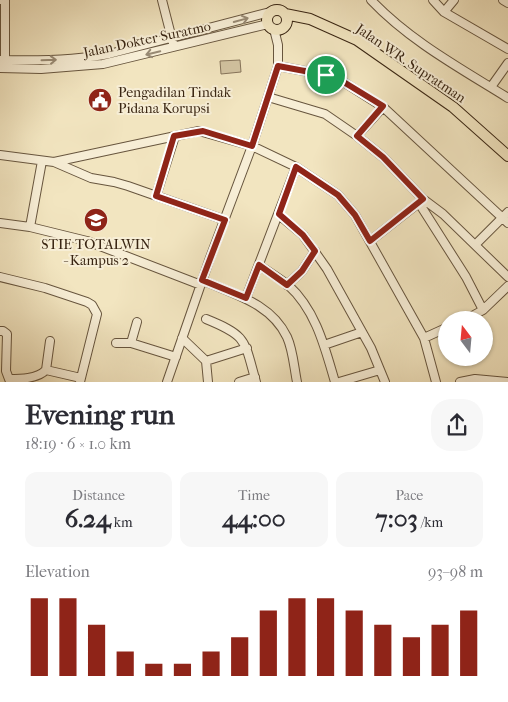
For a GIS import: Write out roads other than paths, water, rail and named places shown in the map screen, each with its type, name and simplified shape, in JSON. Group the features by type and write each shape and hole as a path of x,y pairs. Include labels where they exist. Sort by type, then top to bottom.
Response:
{"main road":[{"path":"284,12 274,10 270,12 267,20 271,27 280,29 287,22 284,12 286,0"},
{"name":"Jalan WR. Supratman","path":"284,12 310,19 357,40 453,107 508,156"}],"street":[{"path":"0,0 5,0 2,60"},
{"path":"162,0 175,47"},
{"path":"371,0 393,22 422,44 508,98"},
{"path":"433,0 444,12 508,49"},
{"path":"444,12 454,0"},
{"path":"503,0 508,3"},
{"name":"Jalan Dokter Suratmo","path":"2,60 92,57 270,12"},
{"path":"167,382 201,282 252,146 278,66 278,45 271,27"},
{"name":"Jalan Dokter Suratmo","path":"0,68 41,69 93,66 271,27"},
{"path":"92,57 93,66"},
{"path":"491,87 508,63"},
{"path":"278,66 326,75 342,81 383,106 506,218 475,245"},
{"path":"268,97 325,114 383,157 421,201 483,310 508,286"},
{"path":"357,136 383,106"},
{"path":"0,155 54,162 203,131 252,146 296,167 338,195 355,215 424,338 436,382"},
{"path":"156,196 174,136"},
{"path":"30,227 42,161"},
{"path":"54,162 91,178 114,182 225,220"},
{"path":"246,298 296,167"},
{"path":"370,241 421,201"},
{"path":"421,201 442,214 508,277"},
{"path":"279,214 303,235 338,287 362,332 385,382"},
{"path":"0,222 30,227 87,241 246,298 264,310 278,323 287,336 297,382"},
{"path":"287,285 302,271 315,251"},
{"path":"259,265 287,285 308,309 324,345 337,382 380,370"},
{"path":"0,277 45,288 87,302 92,305 97,314 81,381 46,370"},
{"path":"206,319 233,330 247,348 255,380 239,382"},
{"path":"132,343 137,322"},
{"path":"0,331 7,334 6,371 9,379 40,375 46,370 50,341"},
{"path":"324,345 362,332"},
{"path":"424,338 438,332"},
{"path":"182,338 206,361 208,382"},
{"path":"116,343 132,343 176,357"},
{"path":"206,361 247,348"},
{"path":"460,382 476,379 508,382"}],"place":[{"name":"Pengadilan Tindak Pidana Korupsi","path":"100,100"},
{"name":"STIE TOTALWIN - Kampus 2","path":"96,220"}]}
